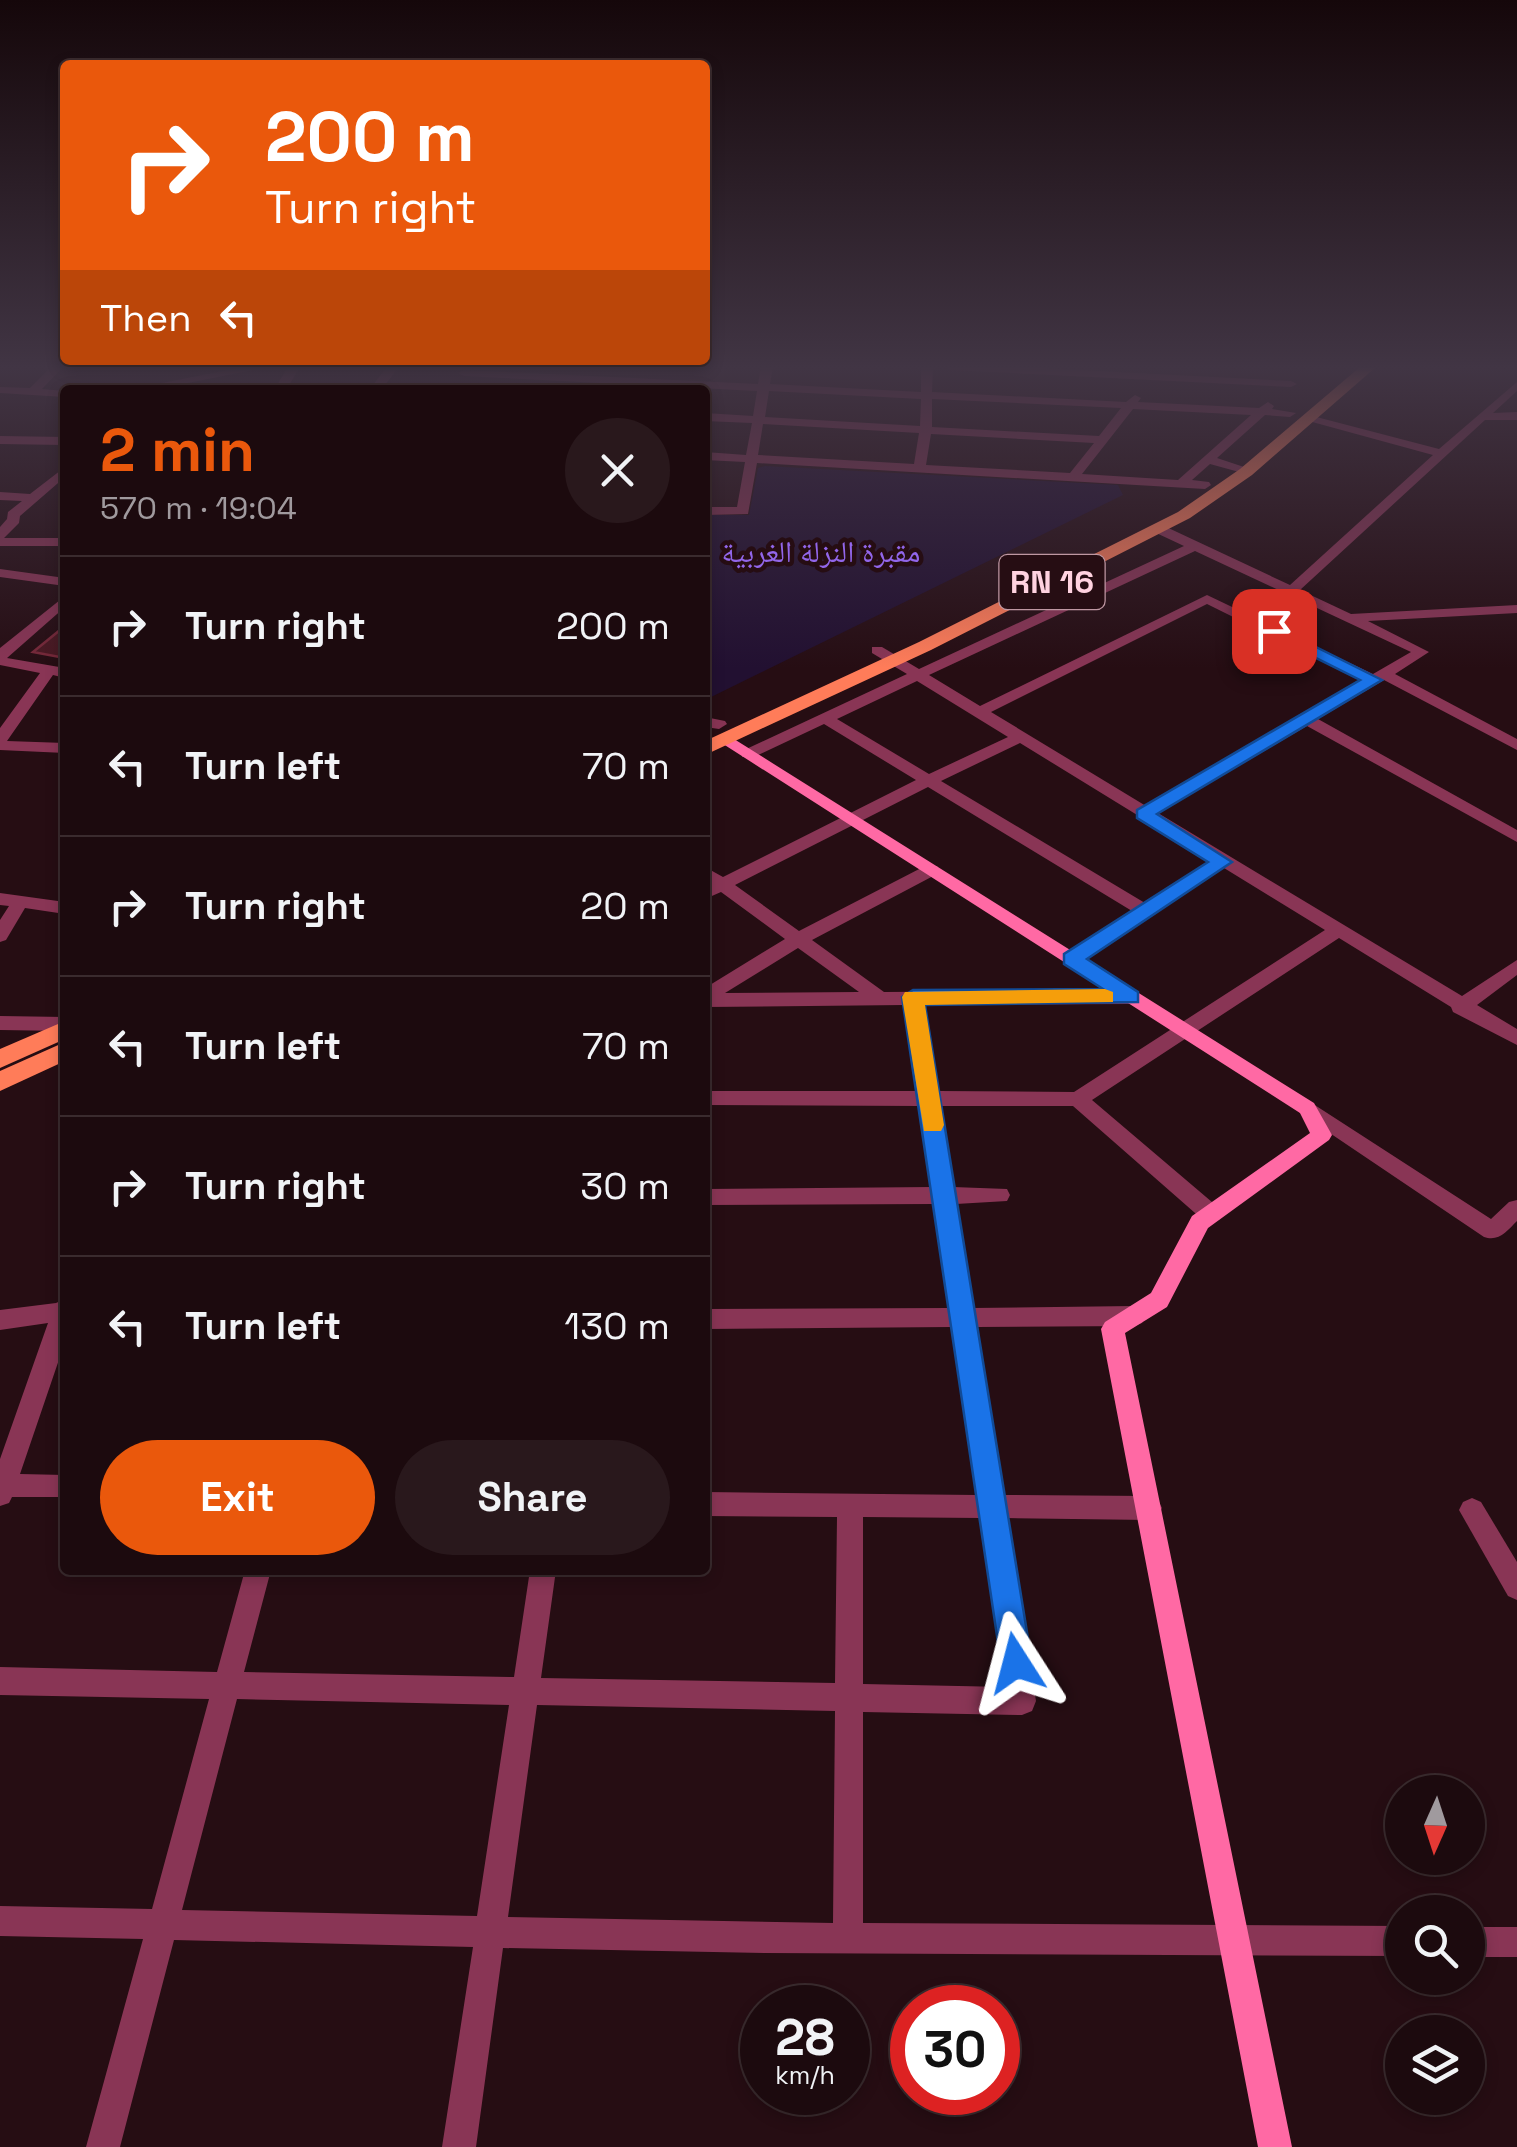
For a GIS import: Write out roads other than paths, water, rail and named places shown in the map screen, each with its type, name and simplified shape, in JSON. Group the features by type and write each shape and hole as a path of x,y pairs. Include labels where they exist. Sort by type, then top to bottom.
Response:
{"main road":[{"name":"RN 16","path":"712,733 1092,548 1205,484 1215,467"},
{"name":"RN 16","path":"712,733 894,660 1016,600 1157,528 1250,467"},
{"path":"0,1059 60,1029"},
{"path":"0,1082 60,1053"}],"street":[{"path":"710,511 742,511 751,467"},
{"path":"872,467 1205,484"},
{"path":"1072,479 1081,467"},
{"path":"1179,485 1211,467"},
{"path":"1231,467 1246,472"},
{"path":"1291,591 1427,467"},
{"path":"0,538 33,498 60,475"},
{"path":"0,496 33,498"},
{"path":"1144,814 1422,652 1157,528"},
{"path":"0,538 60,542"},
{"path":"748,754 1194,546"},
{"path":"1072,571 1104,588"},
{"path":"0,573 60,581"},
{"path":"978,713 1207,598 1517,745"},
{"path":"1016,600 1048,616"},
{"path":"0,742 57,672 0,659 18,636 60,604"},
{"path":"1348,618 1517,609"},
{"path":"0,634 18,636"},
{"path":"876,650 1016,739 1517,1038"},
{"path":"825,718 1145,911"},
{"path":"1306,719 1517,837"},
{"path":"712,733 1307,1108 1492,1231 1517,1208"},
{"path":"714,889 848,818 1016,739"},
{"path":"0,742 60,748"},
{"path":"1071,959 1222,862"},
{"path":"710,995 800,939 931,870"},
{"path":"714,889 800,939 878,997"},
{"path":"0,898 60,907"},
{"path":"0,936 21,900"},
{"path":"710,1098 1078,1098 1336,932"},
{"path":"1460,1007 1517,966"},
{"path":"0,1680 1022,1701 913,997"},
{"path":"710,998 1130,997"},
{"path":"0,1023 60,1026"},
{"path":"1078,1098 1211,1214"},
{"path":"1275,2147 1114,1329 1159,1300 1200,1222 1322,1135 1307,1108"},
{"path":"710,1196 1000,1196"},
{"path":"0,1320 60,1311"},
{"path":"710,1319 1134,1316"},
{"path":"60,1324 1,1488 60,1486"},
{"path":"710,1504 1149,1508"},
{"path":"848,1938 850,1506"},
{"path":"1472,1510 1517,1587"},
{"path":"102,2147 257,1575"},
{"path":"459,2147 542,1575"},
{"path":"0,1921 848,1938 1385,1941"},
{"path":"1485,1942 1517,1942"}],"park label":[{"name":"مقبرة النزلة الغربية","path":"821,552"}]}
